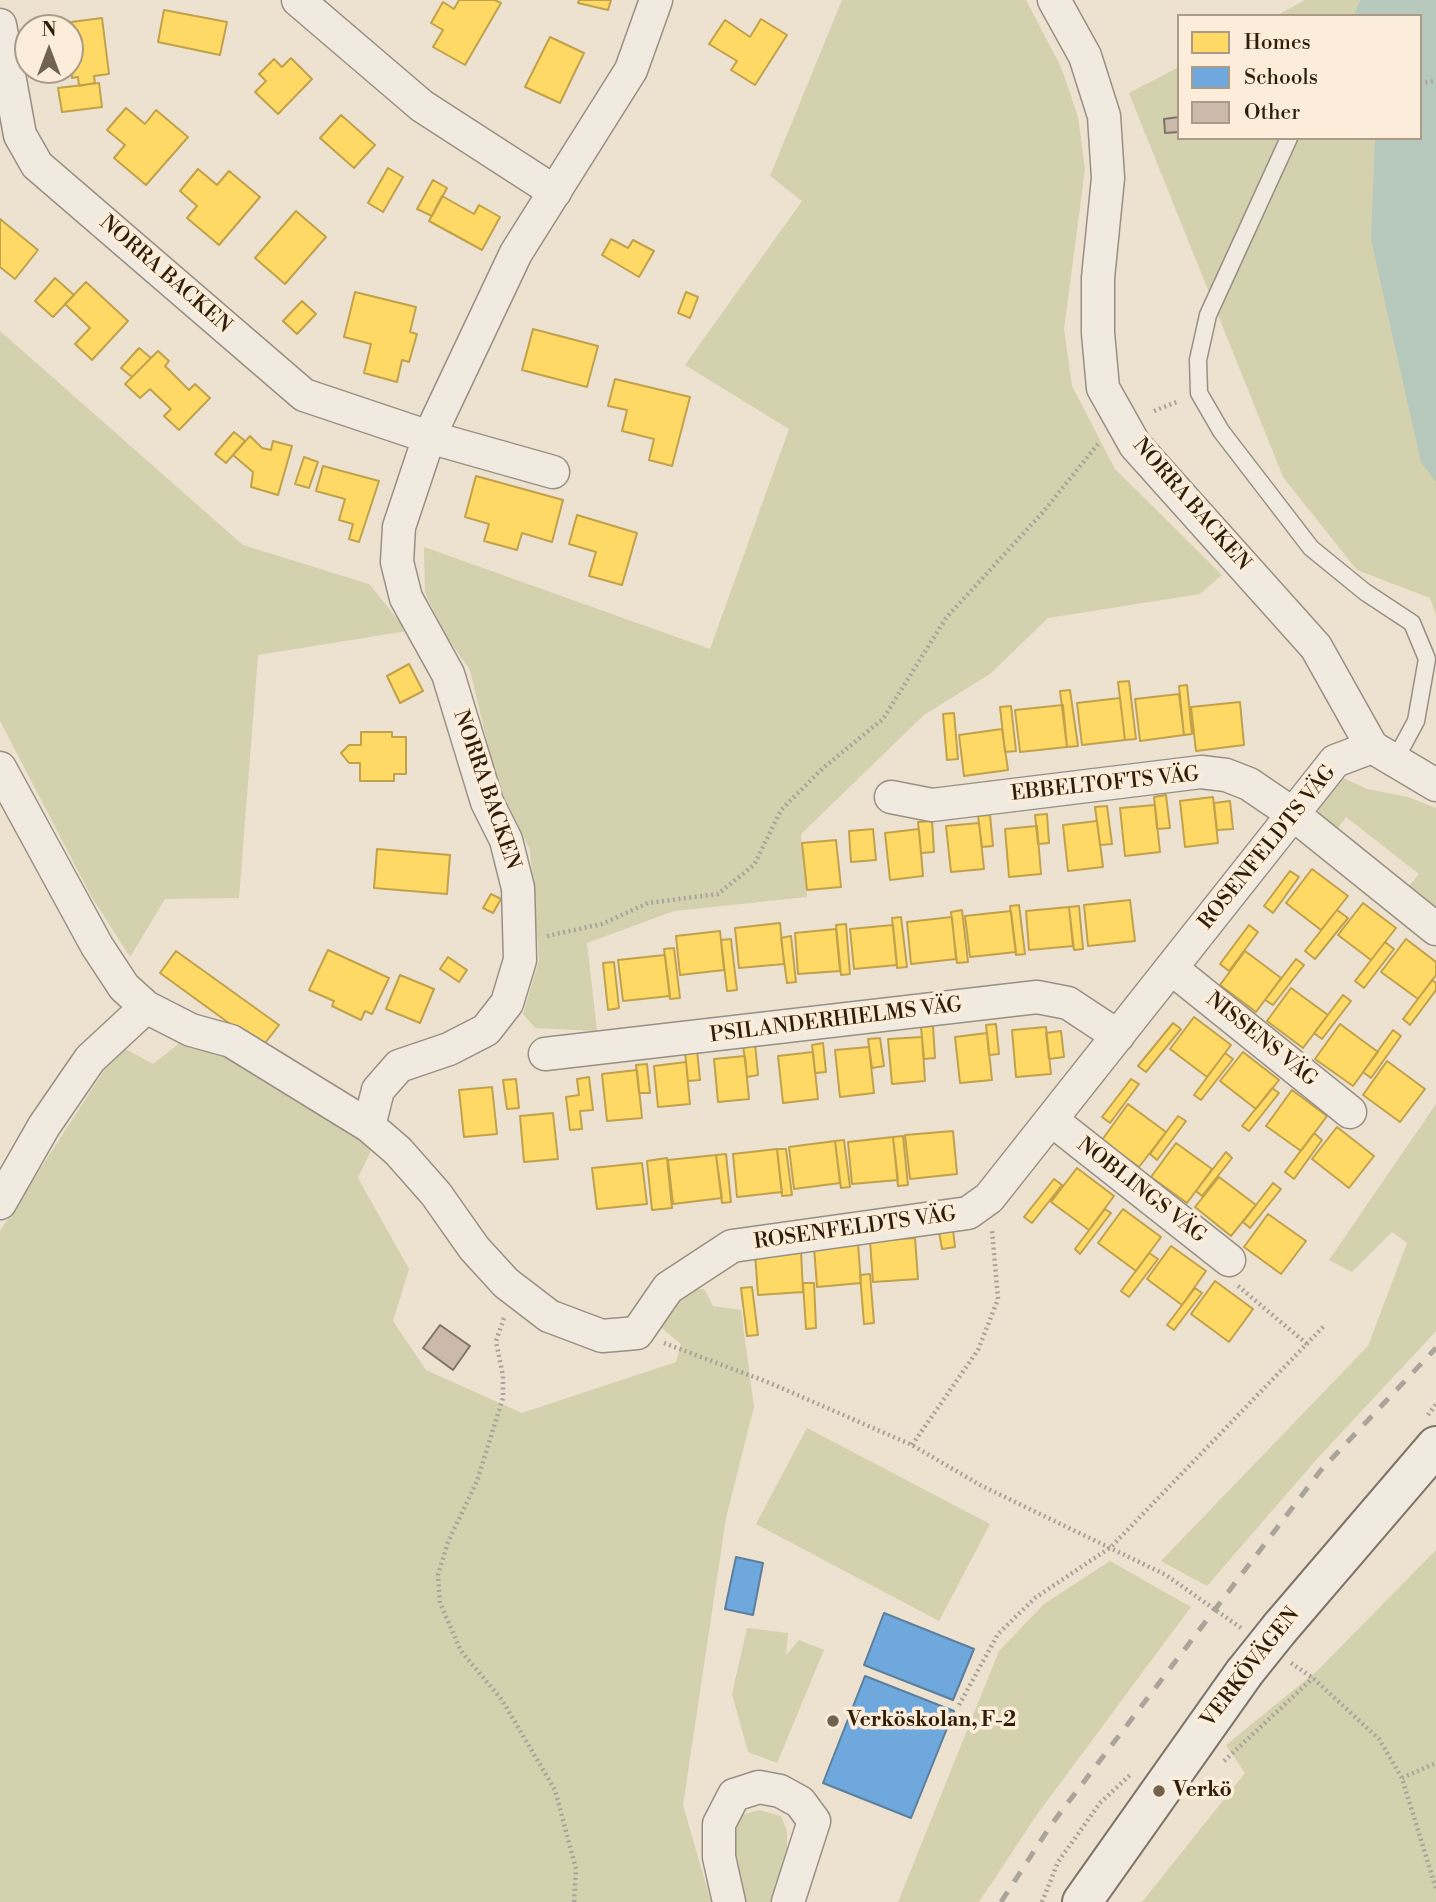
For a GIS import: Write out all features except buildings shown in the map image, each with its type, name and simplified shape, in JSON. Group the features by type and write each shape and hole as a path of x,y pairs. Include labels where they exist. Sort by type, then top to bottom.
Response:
{"main road":[{"name":"VERKÖVÄGEN","path":"1082,1902 1244,1673 1436,1446"}],"street":[{"path":"298,0 422,106 555,192"},
{"name":"NORRA BACKEN","path":"369,1126 378,1090 399,1066 449,1049 486,1030 507,1003 520,960 518,888 506,840 487,802 448,674 406,598 397,562 399,527 429,437 516,253 631,70 656,0"},
{"name":"NORRA BACKEN","path":"1054,0 1085,56 1104,116 1108,178 1098,278 1098,333 1103,388 1135,445 1316,647 1383,754 1436,785"},
{"name":"NORRA BACKEN","path":"0,25 20,135 37,165 304,395 429,437 553,472"},
{"name":"ROSENFELDTS VÄG","path":"637,1333 668,1289 732,1246 968,1213 989,1198 1053,1121 1335,761 1383,754"},
{"path":"0,768 97,946 124,986 146,1007 191,1030 231,1041 369,1126 398,1151 436,1194 474,1248 521,1294 549,1315 602,1336 637,1333"},
{"name":"EBBELTOFTS VÄG","path":"891,797 932,805 1201,772 1226,775 1249,784 1293,814 1436,929"},
{"name":"NISSENS VÄG","path":"1171,968 1350,1112"},
{"name":"PSILANDERHIELMS VÄG","path":"545,1054 1037,997 1068,1003 1118,1036"},
{"path":"0,1203 44,1126 90,1059 146,1007"},
{"name":"NOBLINGS VÄG","path":"1053,1121 1228,1261"},
{"path":"729,1902 719,1857 719,1824 734,1795 759,1787 780,1791 800,1802 814,1821 788,1902"}],"lane":[{"path":"1288,140 1208,314 1198,360 1199,393 1221,431 1311,548 1365,592 1412,623 1427,659 1416,721 1383,754"}],"path":[{"path":"1154,411 1199,393"},
{"path":"519,942 602,924 648,903 718,894 754,865 782,810 823,768 883,719 946,618 1043,512 1087,453 1098,444"},
{"path":"912,1445 978,1350 999,1299 989,1198"},
{"path":"1228,1261 1226,1278 1275,1314 1307,1344"},
{"path":"521,1294 503,1320 496,1341 503,1376 503,1398 477,1481 448,1542 438,1574 440,1604 461,1651 502,1700 555,1790 576,1869 574,1902"},
{"path":"959,1705 998,1634 1035,1598 1111,1547 1324,1326"},
{"path":"637,1333 770,1383 912,1445 980,1485 1166,1575 1272,1640 1379,1739 1402,1778 1436,1889"},
{"path":"1219,1765 1313,1678"},
{"path":"1402,1778 1436,1763"}],"shaded area":[{"path":"842,0 1026,0 1061,67 1078,117 1085,169 1064,329 1072,386 1115,469 1222,575 1200,594 1048,618 990,674 924,715 801,834 807,897 674,911 587,943 597,1031 535,1028 523,1014 539,960 530,850 496,779 470,670 445,634 425,593 424,547 710,649 789,429 685,365 802,201 770,176"},
{"path":"1305,0 1360,0 1355,14 1280,14"},
{"path":"1360,0 1436,0 1436,482 1421,462 1371,240 1375,140 1422,140 1422,14 1355,14"},
{"path":"1177,68 1177,140 1421,140 1436,197 1436,615 1430,598 1357,570 1283,477 1129,93"},
{"path":"0,331 243,545 369,584 407,631 258,655 239,898 165,899 130,957 90,894 0,721"},
{"path":"1341,777 1367,789 1408,797 1436,808 1436,910 1408,887 1419,874 1346,817 1333,835 1319,820 1319,807"},
{"path":"181,1042 235,1058 374,1144 358,1178 409,1269 393,1321 426,1370 522,1413 676,1362 681,1344 658,1325 684,1289 704,1289 713,1306 741,1310 754,1407 726,1518 683,1805 711,1902 0,1902 0,1231 120,1046 153,1064"},
{"path":"1436,1104 1436,1331 1315,1461 1207,1586 1161,1561 1368,1346 1407,1243 1392,1232 1352,1272 1329,1260"},
{"path":"807,1428 990,1524 939,1621 756,1524"},
{"path":"1436,1550 1436,1902 1142,1902 1245,1773 1226,1745 1317,1671"},
{"path":"1110,1561 1191,1607 1038,1813 979,1902 898,1902 999,1651 1044,1604"},
{"path":"747,1628 788,1633 786,1655 799,1640 824,1650 777,1763 748,1752 732,1694"},
{"path":"759,1810 781,1816 787,1831 787,1865 774,1902 740,1902 733,1867 734,1837 741,1815"}],"railway":[{"path":"1001,1902 1051,1825 1321,1470 1436,1348"}],"place":[{"name":"Verköskolan, F-2","path":"833,1721"},
{"name":"Verkö","path":"1159,1791"}]}
